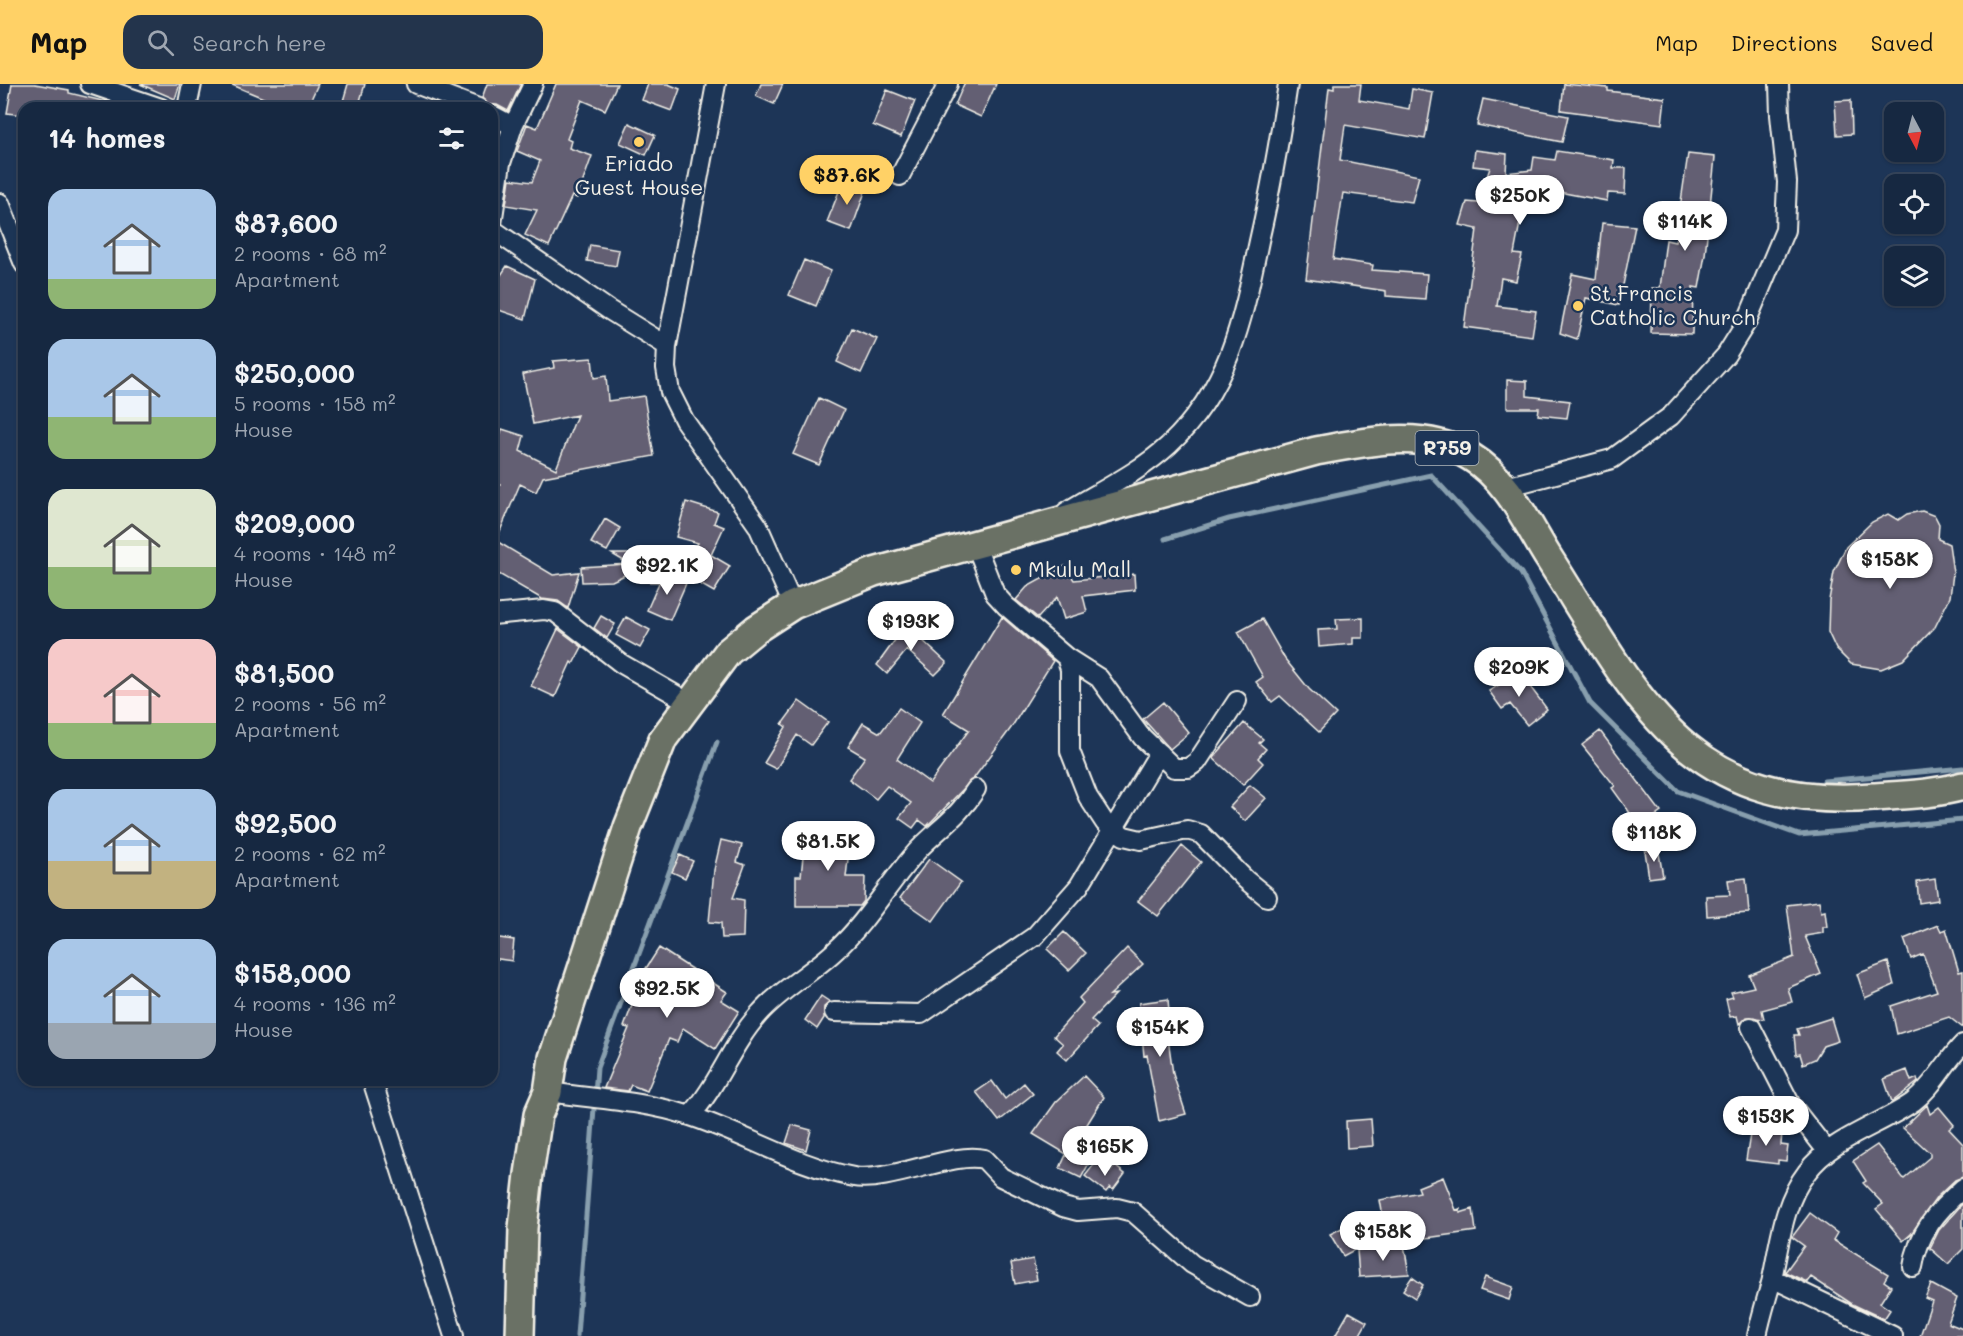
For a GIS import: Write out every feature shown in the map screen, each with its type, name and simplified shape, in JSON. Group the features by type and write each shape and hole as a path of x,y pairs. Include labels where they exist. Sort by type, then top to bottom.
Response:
{"main road":[{"name":"R759","path":"520,1336 523,1228 538,1115 548,1092 553,1058 628,827 663,739 728,652 756,629 793,605 874,572 1316,451 1386,439 1433,442 1471,457 1506,487 1618,667 1675,739 1710,765 1751,785 1796,796 1843,799 1963,786"}],"street":[{"path":"90,84 143,102"},
{"path":"188,102 192,84"},
{"path":"416,84 462,102"},
{"path":"498,183 501,163 513,126 533,84"},
{"path":"716,84 667,346 666,368 675,401 684,420 758,526 793,605"},
{"path":"900,176 948,84"},
{"path":"1047,524 1168,446 1202,408 1222,373 1237,338 1246,302 1281,136 1288,84"},
{"path":"1506,487 1612,459 1671,416 1726,355 1746,323 1785,230 1787,182 1779,115 1779,84"},
{"path":"498,118 513,126"},
{"path":"0,203 18,249"},
{"path":"498,233 609,310 667,346"},
{"path":"975,543 995,594 1066,657 1099,678 1142,737 1174,768 1188,768 1197,762 1237,701"},
{"path":"498,614 544,610 555,612 622,664 690,703"},
{"path":"1066,657 1070,669 1070,751 1097,813 1114,830 1124,836 1141,840 1187,830 1201,834 1246,880 1267,897"},
{"path":"834,1012 914,1015 929,1010 1035,936 1079,886 1159,753"},
{"path":"690,1116 706,1098 745,1032 759,1014 836,951 864,921 921,848 957,817 976,789"},
{"path":"1751,1027 1791,1105 1827,1151"},
{"path":"1757,1336 1772,1278 1776,1251 1794,1191 1808,1170 1827,1151 1912,1103 1925,1091 1963,1044"},
{"path":"374,1086 454,1336"},
{"path":"548,1092 664,1108 690,1116 806,1163 856,1177 908,1171 969,1158 984,1159 1006,1181 1062,1207 1078,1211 1117,1208 1133,1212 1192,1264 1250,1297"},
{"path":"1913,1267 1916,1250 1928,1225 1963,1188"},
{"path":"1772,1278 1893,1336"}],"building":[{"path":"12,84 35,84 69,90 69,93 107,102 18,102 18,114 7,113"},
{"path":"140,84 180,84 175,99"},
{"path":"230,84 318,84 310,102 273,102"},
{"path":"348,84 365,84 360,102 343,102"},
{"path":"487,84 521,84 508,111 498,106 498,102 485,102 482,98"},
{"path":"556,84 617,84 605,110 582,100 567,139 571,141 569,148 592,156 577,198 572,196 549,246 525,235 537,210 506,205 510,179 532,182 540,161 517,151 527,124 537,128"},
{"path":"648,84 668,84 680,89 672,111 642,100"},
{"path":"761,84 783,84 774,104 756,96"},
{"path":"964,84 996,84 981,117 955,105"},
{"path":"1334,84 1361,84 1359,100 1409,109 1412,89 1433,93 1425,139 1345,125 1340,160 1419,176 1412,202 1343,193 1333,259 1373,265 1372,270 1427,274 1425,299 1386,296 1386,291 1306,279 1329,88 1334,89"},
{"path":"1564,84 1608,88 1608,91 1665,98 1662,124 1561,110"},
{"path":"887,90 915,101 901,137 873,125"},
{"path":"1483,99 1568,116 1562,142 1477,125"},
{"path":"1851,100 1852,134 1837,135 1835,101"},
{"path":"629,123 655,135 646,155 620,143"},
{"path":"1475,150 1507,154 1506,173 1532,170 1534,157 1555,160 1557,151 1614,160 1613,168 1626,168 1625,194 1608,193 1607,201 1527,186 1514,254 1522,255 1516,281 1501,278 1497,306 1536,311 1532,336 1464,327 1477,229 1460,225 1467,202 1478,203 1490,168 1473,166"},
{"path":"1688,154 1715,157 1705,255 1699,288 1693,287 1692,334 1651,333 1652,288 1660,288 1666,240 1675,242"},
{"path":"843,181 866,189 851,231 827,222"},
{"path":"1602,223 1635,226 1619,305 1586,298 1577,339 1560,333 1572,274 1596,279"},
{"path":"590,245 619,250 616,266 587,261"},
{"path":"804,260 831,271 816,306 789,295"},
{"path":"507,266 535,279 525,319 498,310 498,280"},
{"path":"852,328 877,339 861,373 837,362"},
{"path":"592,358 594,378 606,376 608,401 644,396 654,456 543,477 536,492 520,484 498,536 498,489 500,484 498,483 498,443 502,429 524,436 520,451 556,469 577,415 533,424 523,374 554,368 553,361"},
{"path":"1507,380 1527,381 1527,396 1570,401 1567,418 1538,415 1539,408 1507,408"},
{"path":"819,398 844,410 819,465 793,454"},
{"path":"686,502 718,512 714,523 724,527 711,555 730,566 714,592 684,575 697,553 694,552 698,543 676,537"},
{"path":"1922,511 1935,516 1939,524 1938,539 1949,544 1953,573 1950,597 1935,627 1903,660 1881,669 1851,664 1836,649 1828,632 1829,600 1834,572 1846,547 1872,522 1888,514 1898,520 1907,514"},
{"path":"605,519 620,528 607,551 591,543"},
{"path":"498,542 553,575 579,572 568,608 558,601 542,599 498,573"},
{"path":"612,554 671,554 658,560 658,582 640,582 640,568 612,581 582,582 581,567 629,564"},
{"path":"1065,566 1074,580 1134,574 1135,590 1083,596 1087,612 1064,619 1057,597 1038,618 1016,600 1027,587"},
{"path":"663,574 687,581 670,620 647,610"},
{"path":"601,616 615,624 607,638 594,628"},
{"path":"626,617 650,630 640,648 616,635"},
{"path":"1002,617 1053,661 1011,728 974,778 927,826 919,820 913,828 899,818 911,803 887,786 876,799 849,779 865,757 848,747 863,723 880,733 899,708 920,723 897,759 930,783 969,730 943,714"},
{"path":"1363,618 1363,638 1353,638 1353,644 1319,647 1318,630 1337,629 1336,619"},
{"path":"1262,619 1285,659 1309,689 1336,714 1319,732 1280,696 1272,702 1256,682 1263,677 1238,632"},
{"path":"906,625 947,663 935,675 907,650 887,674 877,665"},
{"path":"558,629 582,647 573,664 571,662 555,697 531,686"},
{"path":"1519,672 1547,709 1527,725 1510,704 1502,709 1489,691"},
{"path":"799,701 828,722 811,745 797,735 776,769 764,763 786,727 782,724"},
{"path":"1163,702 1189,733 1170,749 1143,719"},
{"path":"1244,723 1263,739 1259,743 1266,749 1258,758 1263,763 1243,785 1213,758"},
{"path":"1600,731 1661,812 1640,827 1612,788 1615,786 1582,745"},
{"path":"1250,785 1266,798 1245,821 1230,807"},
{"path":"806,828 851,833 846,877 865,877 864,901 860,906 796,906 796,876 801,876"},
{"path":"721,840 742,845 737,862 745,865 733,898 744,900 743,937 722,938 721,923 709,922 714,870"},
{"path":"1182,846 1201,862 1158,916 1138,901"},
{"path":"1658,848 1663,876 1649,878 1645,851"},
{"path":"680,855 693,861 685,878 672,872"},
{"path":"929,859 961,882 933,921 900,898"},
{"path":"1746,878 1749,913 1707,916 1706,896 1730,895 1728,880"},
{"path":"1935,879 1938,900 1919,903 1917,882"},
{"path":"1819,901 1821,912 1825,911 1827,927 1823,927 1823,933 1805,936 1821,974 1788,988 1792,1002 1762,1010 1764,1019 1746,1017 1739,1024 1737,1016 1730,1017 1726,999 1733,997 1731,992 1754,987 1749,975 1794,957 1787,905"},
{"path":"1938,925 1941,931 1946,929 1959,972 1963,971 1963,1028 1949,1017 1897,1034 1891,1006 1937,991 1923,954 1911,959 1904,939"},
{"path":"1064,932 1086,953 1069,970 1047,949"},
{"path":"498,938 514,940 512,961 498,959"},
{"path":"659,948 727,992 721,1000 739,1011 715,1049 683,1028 677,1042 669,1039 647,1091 631,1085 628,1091 604,1088 629,1028 624,1027 638,989 634,987"},
{"path":"1127,948 1143,964 1110,995 1116,994 1091,1020 1098,1026 1067,1060 1057,1051 1063,1044 1054,1036 1083,1003 1079,998"},
{"path":"1888,962 1894,985 1865,998 1857,974"},
{"path":"821,996 830,1002 824,1007 824,1018 817,1029 805,1020"},
{"path":"1168,999 1171,1038 1168,1038 1173,1074 1186,1114 1159,1121 1147,1055 1144,1056 1139,1003"},
{"path":"1831,1018 1838,1041 1823,1046 1815,1059 1803,1064 1800,1054 1796,1055 1794,1035 1799,1035 1797,1029"},
{"path":"1907,1070 1911,1081 1917,1078 1918,1082 1892,1102 1884,1079"},
{"path":"1084,1076 1104,1097 1068,1155 1033,1134 1056,1102"},
{"path":"992,1081 1005,1099 1024,1083 1033,1094 999,1121 976,1092"},
{"path":"1927,1105 1930,1114 1939,1107 1954,1125 1949,1129 1963,1144 1963,1177 1955,1180 1937,1197 1911,1234 1903,1241 1876,1209 1883,1204 1863,1183 1866,1181 1853,1161 1877,1145 1904,1179 1930,1157 1930,1153 1903,1128"},
{"path":"1371,1119 1373,1146 1347,1148 1346,1121"},
{"path":"792,1125 811,1130 806,1150 786,1143"},
{"path":"1751,1128 1782,1132 1781,1145 1788,1146 1786,1161 1778,1160 1778,1164 1746,1160"},
{"path":"1066,1155 1088,1165 1081,1178 1060,1168"},
{"path":"1096,1162 1110,1172 1115,1166 1125,1174 1113,1190 1110,1187 1106,1192 1085,1176"},
{"path":"1443,1177 1456,1210 1460,1209 1460,1213 1473,1209 1476,1231 1405,1241 1402,1213 1383,1217 1380,1200 1420,1192 1418,1187"},
{"path":"1963,1203 1963,1249 1948,1264 1930,1248 1939,1230"},
{"path":"1810,1213 1837,1233 1833,1240 1888,1274 1884,1281 1891,1286 1880,1303 1890,1310 1884,1319 1852,1304 1811,1277 1807,1282 1785,1272 1804,1246 1792,1237"},
{"path":"1344,1227 1356,1249 1343,1256 1330,1234"},
{"path":"1404,1245 1409,1274 1359,1277 1357,1250"},
{"path":"1033,1259 1037,1280 1015,1284 1011,1263"},
{"path":"1412,1277 1423,1285 1415,1298 1403,1290"},
{"path":"1485,1277 1513,1287 1509,1300 1480,1290"},
{"path":"1931,1284 1957,1298 1948,1323 1963,1329 1963,1336 1920,1336 1932,1301 1925,1298"},
{"path":"1349,1312 1367,1322 1359,1336 1335,1336"}],"waterway":[{"path":"1165,539 1229,519 1431,475 1521,573 1590,703 1678,791 1799,835 1963,820"},
{"path":"577,1336 597,1068 717,742"},
{"path":"1824,781 1963,768"}],"place":[{"name":"Eriado Guest House","path":"639,142"},
{"name":"St.Francis Catholic Church","path":"1578,306"},
{"name":"Mkulu Mall","path":"1016,570"}]}
